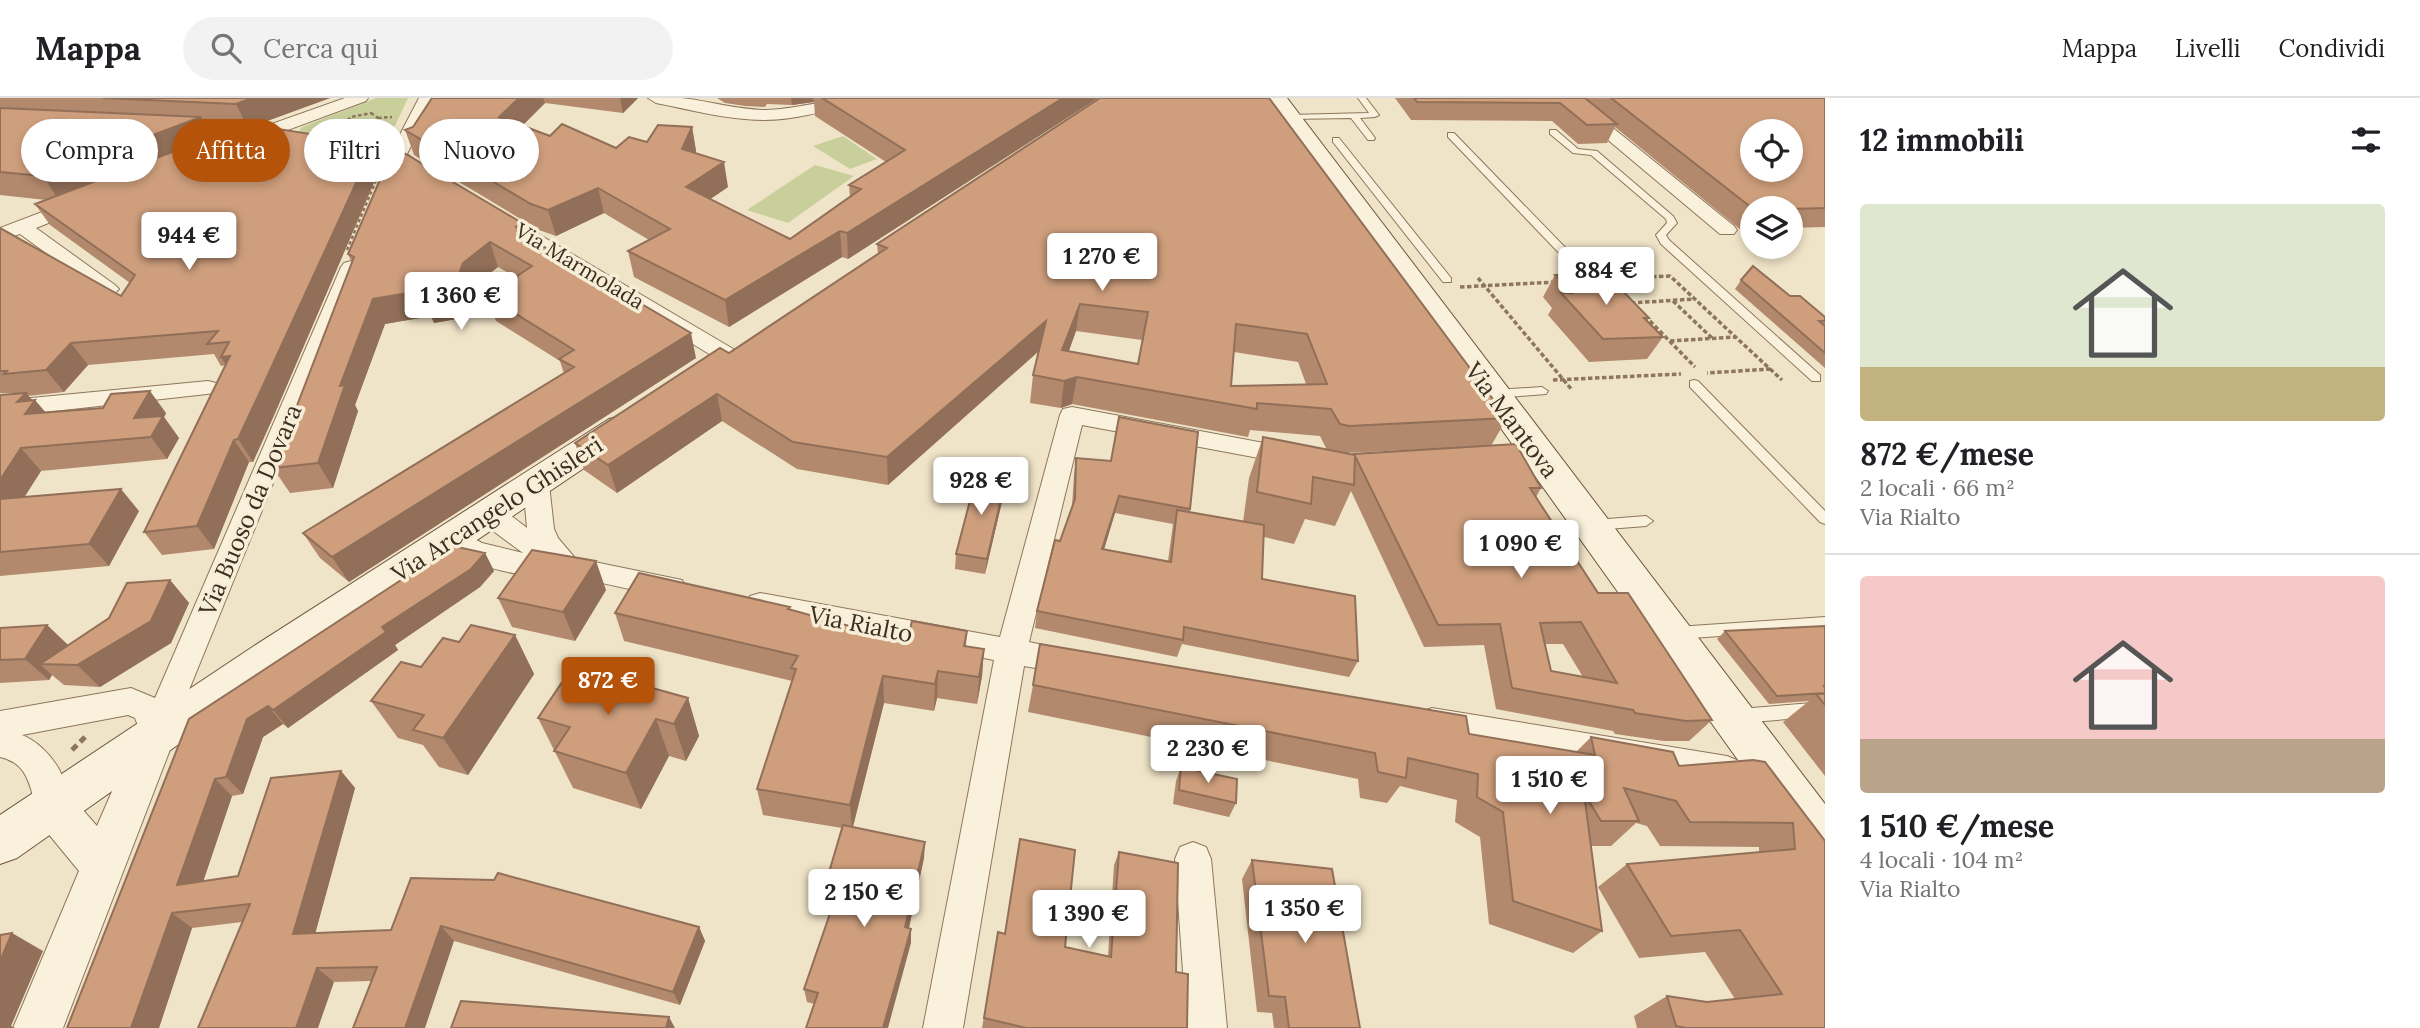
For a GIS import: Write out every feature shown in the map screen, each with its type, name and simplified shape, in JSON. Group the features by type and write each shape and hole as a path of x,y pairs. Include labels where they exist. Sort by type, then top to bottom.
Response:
{"main road":[{"name":"Via Mantova","path":"1283,108 1492,394 1525,454 1593,525 1825,842"},
{"path":"716,363 755,337"},
{"name":"Via Arcangelo Ghisleri","path":"0,842 156,734 649,408"}],"street":[{"path":"290,123 360,98"},
{"path":"405,140 427,98"},
{"path":"656,98 716,103 749,114 810,110 855,98"},
{"path":"1566,98 1727,230"},
{"path":"290,140 294,140"},
{"path":"405,159 446,185"},
{"path":"0,235 97,197"},
{"name":"Via Marmolada","path":"482,207 716,363"},
{"path":"21,226 108,289"},
{"name":"Via Buoso da Dovara","path":"38,1028 156,734 363,240"},
{"path":"0,408 208,388"},
{"path":"943,1028 1011,653 1072,415 1324,463"},
{"path":"536,484 538,528 544,543 566,567"},
{"name":"Via Rialto","path":"490,515 537,550 566,567"},
{"name":"Via Rialto","path":"454,538 472,550 495,558 545,568 566,567 1011,653 1107,668"},
{"path":"0,726 131,701 149,710 156,734"},
{"path":"1397,716 1778,777"},
{"path":"0,743 17,745 41,765 52,806 103,866"},
{"path":"1193,859 1207,1028"}],"lane":[{"path":"1283,108 1353,116 1375,115 1362,98"},
{"path":"1353,116 1371,138"},
{"path":"1553,132 1576,151 1594,153 1670,218 1672,223 1661,235 1816,378"},
{"path":"1451,135 1590,277"},
{"path":"1336,140 1448,284"},
{"path":"1353,204 1386,203"},
{"path":"1389,253 1425,252"},
{"path":"1693,376 1825,519"},
{"path":"1492,394 1542,391"},
{"path":"1593,525 1646,521"},
{"path":"1673,633 1825,623"},
{"path":"1734,717 1825,709"}],"path":[{"path":"378,118 371,113 361,114 345,123 350,126 365,126 378,118 392,117"},
{"path":"1664,270 1782,380"},
{"path":"1590,277 1608,279 1670,276"},
{"path":"1478,278 1572,390"},
{"path":"1608,279 1670,341 1693,376"},
{"path":"1448,284 1483,286 1567,281"},
{"path":"1631,303 1695,299"},
{"path":"1673,300 1713,339"},
{"path":"1670,341 1736,337"},
{"path":"1550,380 1693,376 1770,369"}],"green space":[{"path":"376,98 408,98 398,119 322,119"},
{"path":"304,126 304,135 299,131"},
{"path":"843,136 877,159 850,169 813,146"},
{"path":"815,165 854,176 788,223 747,210"}],"building":[{"path":"103,98 252,98 236,104"},
{"path":"432,98 519,98 499,117 504,119 419,119 419,138 405,130 413,127"},
{"path":"822,98 1063,98 847,233 840,231 725,300 628,251 670,229 598,188 548,210 531,204 494,182 539,182 539,132 550,136 562,124 616,148 629,137 647,142 658,125 692,127 682,149 724,162 686,187 790,239 861,189 849,185 905,150"},
{"path":"1100,98 1269,98 1507,418 1349,426 1340,424 1331,409 1257,403 1257,409 1077,377 1064,381 1033,375 1046,321 887,457 793,442 717,394 608,465 575,443 720,348 729,353 887,248 877,244","holes":["1080,304 1148,312 1138,364 1062,350","1236,324 1307,334 1327,384 1231,386"]},
{"path":"1414,98 1585,98 1617,124 1587,125 1560,103 1417,102"},
{"path":"1611,98 1825,98 1825,208 1803,209 1803,196 1740,196 1740,199"},
{"path":"0,108 201,117 172,119 172,128 158,133 158,119 21,119 21,174 0,172"},
{"path":"290,131 304,133 304,182 356,182 238,439 234,440 197,526 144,532 230,356 221,357 229,342 207,344 218,331 71,343 46,370 4,374 7,371 0,371 0,228 121,296 135,275 35,204 93,182 158,182 158,157 172,152 172,182 290,182"},
{"path":"405,154 419,162 419,182 453,182 522,223 516,227 517,231 691,333 332,557 303,533 574,367 559,359 574,350 487,296 532,266 490,242 463,263 452,293 423,298 426,290 373,299 340,386 345,385 318,463 273,468 354,257 348,254 379,182 405,182"},
{"path":"1753,266 1790,296 1800,296 1825,317 1825,321 1819,321 1825,326 1825,353 1741,280"},
{"path":"1599,272 1615,289 1620,288 1663,337 1603,339 1561,293 1572,293 1555,275"},
{"path":"150,391 134,418 163,416 151,437 21,448 0,480 0,395 26,393 17,402 35,400 25,414 103,408 111,394"},
{"path":"1119,417 1198,432 1190,509 1119,496 1102,549 1171,562 1177,510 1264,525 1262,579 1355,596 1358,661 1184,627 1183,640 1037,611 1055,540 1060,541 1075,499 1076,458 1111,461"},
{"path":"1263,437 1355,455 1354,485 1313,477 1311,504 1257,492"},
{"path":"1516,444 1541,488 1530,488 1598,593 1628,593 1712,720 1686,721 1635,713 1633,710 1512,688 1500,624 1438,625 1354,454","holes":["1581,622 1617,683 1551,671 1540,623"]},
{"path":"977,474 1006,478 987,559 956,554"},
{"path":"121,489 89,544 0,552 0,499"},
{"path":"453,546 485,553 471,569 382,627 386,632 273,710 268,706 247,719 226,777 215,779 177,885 238,876 271,778 341,771 293,934 391,930 411,878 494,880 498,873 699,927 673,992 441,926 405,1028 353,1028 377,967 317,968 296,1028 198,1028 250,904 172,913 131,1028 67,1028 189,719"},
{"path":"532,550 596,561 563,612 498,598"},
{"path":"639,573 790,607 788,609 907,642 912,621 967,631 964,646 984,649 979,677 938,671 935,684 883,676 850,805 757,789 796,669 791,668 798,656 615,613"},
{"path":"170,580 151,621 77,665 40,664 109,618 127,583"},
{"path":"47,625 25,659 0,660 0,628"},
{"path":"471,625 515,635 443,738 413,730 424,715 371,701 401,662 421,667 443,638 459,642"},
{"path":"1825,626 1825,693 1777,696 1725,631"},
{"path":"1040,644 1466,716 1469,734 1595,755 1591,737 1673,752 1679,766 1753,760 1765,762 1825,841 1825,1028 1676,1026 1667,996 1707,1002 1782,994 1740,930 1671,936 1627,864 1795,849 1793,823 1690,822 1676,801 1624,788 1639,821 1601,821 1584,793 1602,931 1513,901 1503,812 1477,797 1478,774 1408,758 1406,778 1378,772 1375,753 1033,685"},
{"path":"573,666 688,698 674,724 656,719 626,773 554,751 570,727 538,718"},
{"path":"1816,694 1825,694 1825,705"},
{"path":"1181,767 1237,779 1236,803 1179,790"},
{"path":"843,825 925,842 905,927 911,929 883,1028 806,1028 818,993 804,989 835,899 822,896"},
{"path":"1020,839 1075,850 1065,947 1111,957 1119,852 1178,863 1176,972 1188,974 1187,1028 1026,1028 984,1018 998,932 1005,934"},
{"path":"1252,860 1332,869 1360,1028 1289,1028 1285,997 1269,996"},
{"path":"12,933 0,961 0,935"},
{"path":"461,1001 669,1017 666,1028 451,1028"}]}
